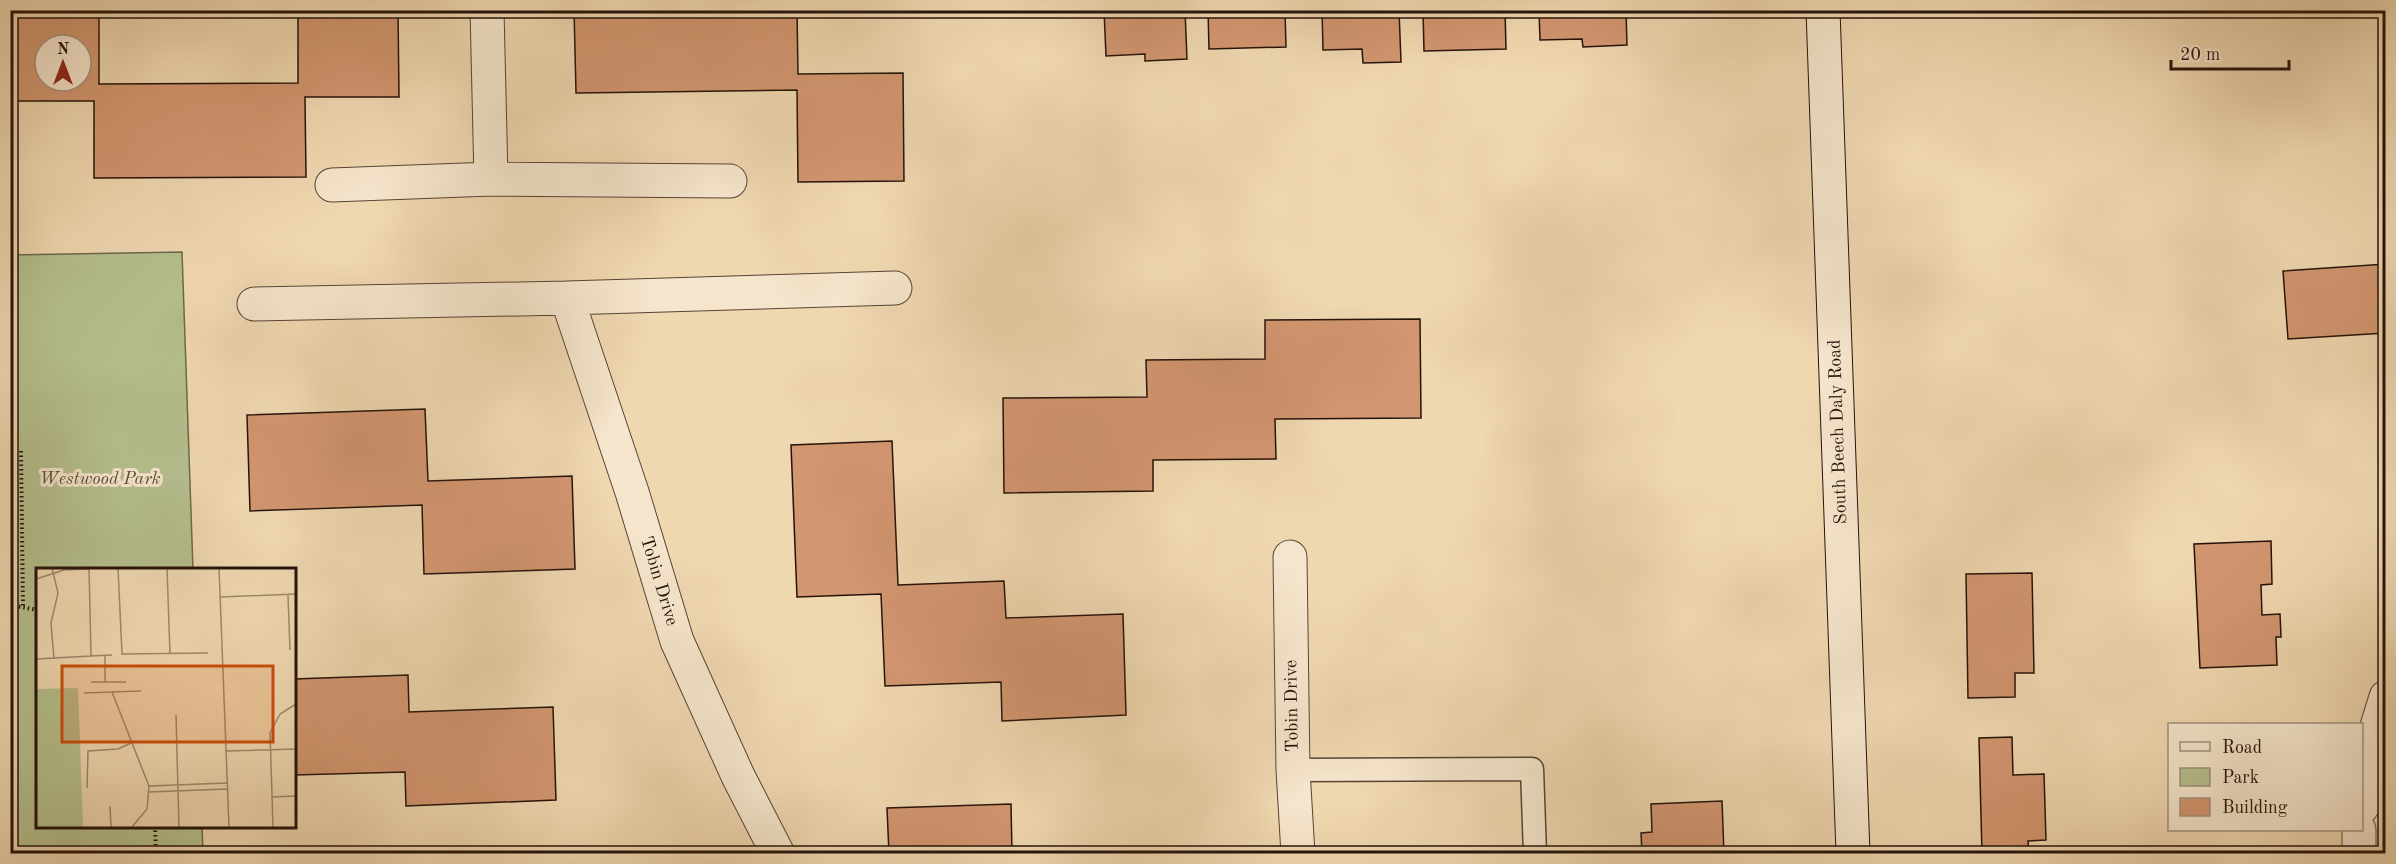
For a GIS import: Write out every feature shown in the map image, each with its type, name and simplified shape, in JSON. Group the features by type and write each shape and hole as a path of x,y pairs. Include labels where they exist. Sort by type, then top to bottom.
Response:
{"street":[{"path":"487,10 490,179"},
{"name":"South Beech Daly Road","path":"1823,10 1853,854"},
{"path":"332,185 490,179 730,181"},
{"path":"254,304 567,298 895,288"},
{"name":"Tobin Drive","path":"567,298 632,492 677,641 738,776 778,854"},
{"name":"Tobin Drive","path":"1290,557 1293,770 1298,854"},
{"path":"2363,789 2366,762 2385,697"},
{"path":"2359,831 2359,854"}],"lane":[{"path":"1293,770 1532,769 1535,854"}],"path":[{"path":"21,451 23,607"},
{"path":"10,605 36,610"},
{"path":"155,828 156,854"}],"green space":[{"name":"Westwood Park","path":"182,252 193,568 36,568 36,828 202,828 203,853 11,853 11,255"}],"building":[{"path":"10,10 99,10 99,84 298,83 298,10 398,10 399,97 305,97 306,177 94,178 94,101 10,101"},
{"path":"574,10 797,10 798,74 903,73 904,181 798,182 797,90 576,93"},
{"path":"1104,10 1185,10 1187,59 1145,61 1145,54 1106,56"},
{"path":"1208,10 1285,10 1286,47 1209,49"},
{"path":"1322,10 1399,10 1401,62 1363,63 1362,49 1323,50"},
{"path":"1423,10 1505,10 1506,49 1424,51"},
{"path":"1539,10 1626,10 1627,45 1583,47 1582,39 1540,40"},
{"path":"2386,264 2386,333 2288,339 2283,271"},
{"path":"1420,319 1421,418 1275,419 1276,459 1153,460 1153,491 1004,493 1003,398 1147,397 1146,360 1265,359 1265,320"},
{"path":"425,409 428,481 572,476 575,569 424,574 422,505 250,511 247,415"},
{"path":"892,441 898,585 1004,581 1006,618 1123,614 1126,715 1002,721 1001,682 885,686 881,594 797,597 791,445"},
{"path":"2271,541 2272,584 2261,585 2262,615 2280,614 2281,637 2276,637 2277,665 2200,668 2194,544"},
{"path":"2032,573 2034,673 2015,673 2015,697 1968,698 1966,574"},
{"path":"408,675 409,712 553,707 556,800 406,806 405,772 296,775 296,679"},
{"path":"2012,737 2013,775 2044,774 2046,840 2028,841 2029,854 1982,854 1979,738"},
{"path":"1722,801 1724,854 1642,854 1641,833 1652,832 1651,804"},
{"path":"1011,804 1012,854 889,854 887,808"}]}
